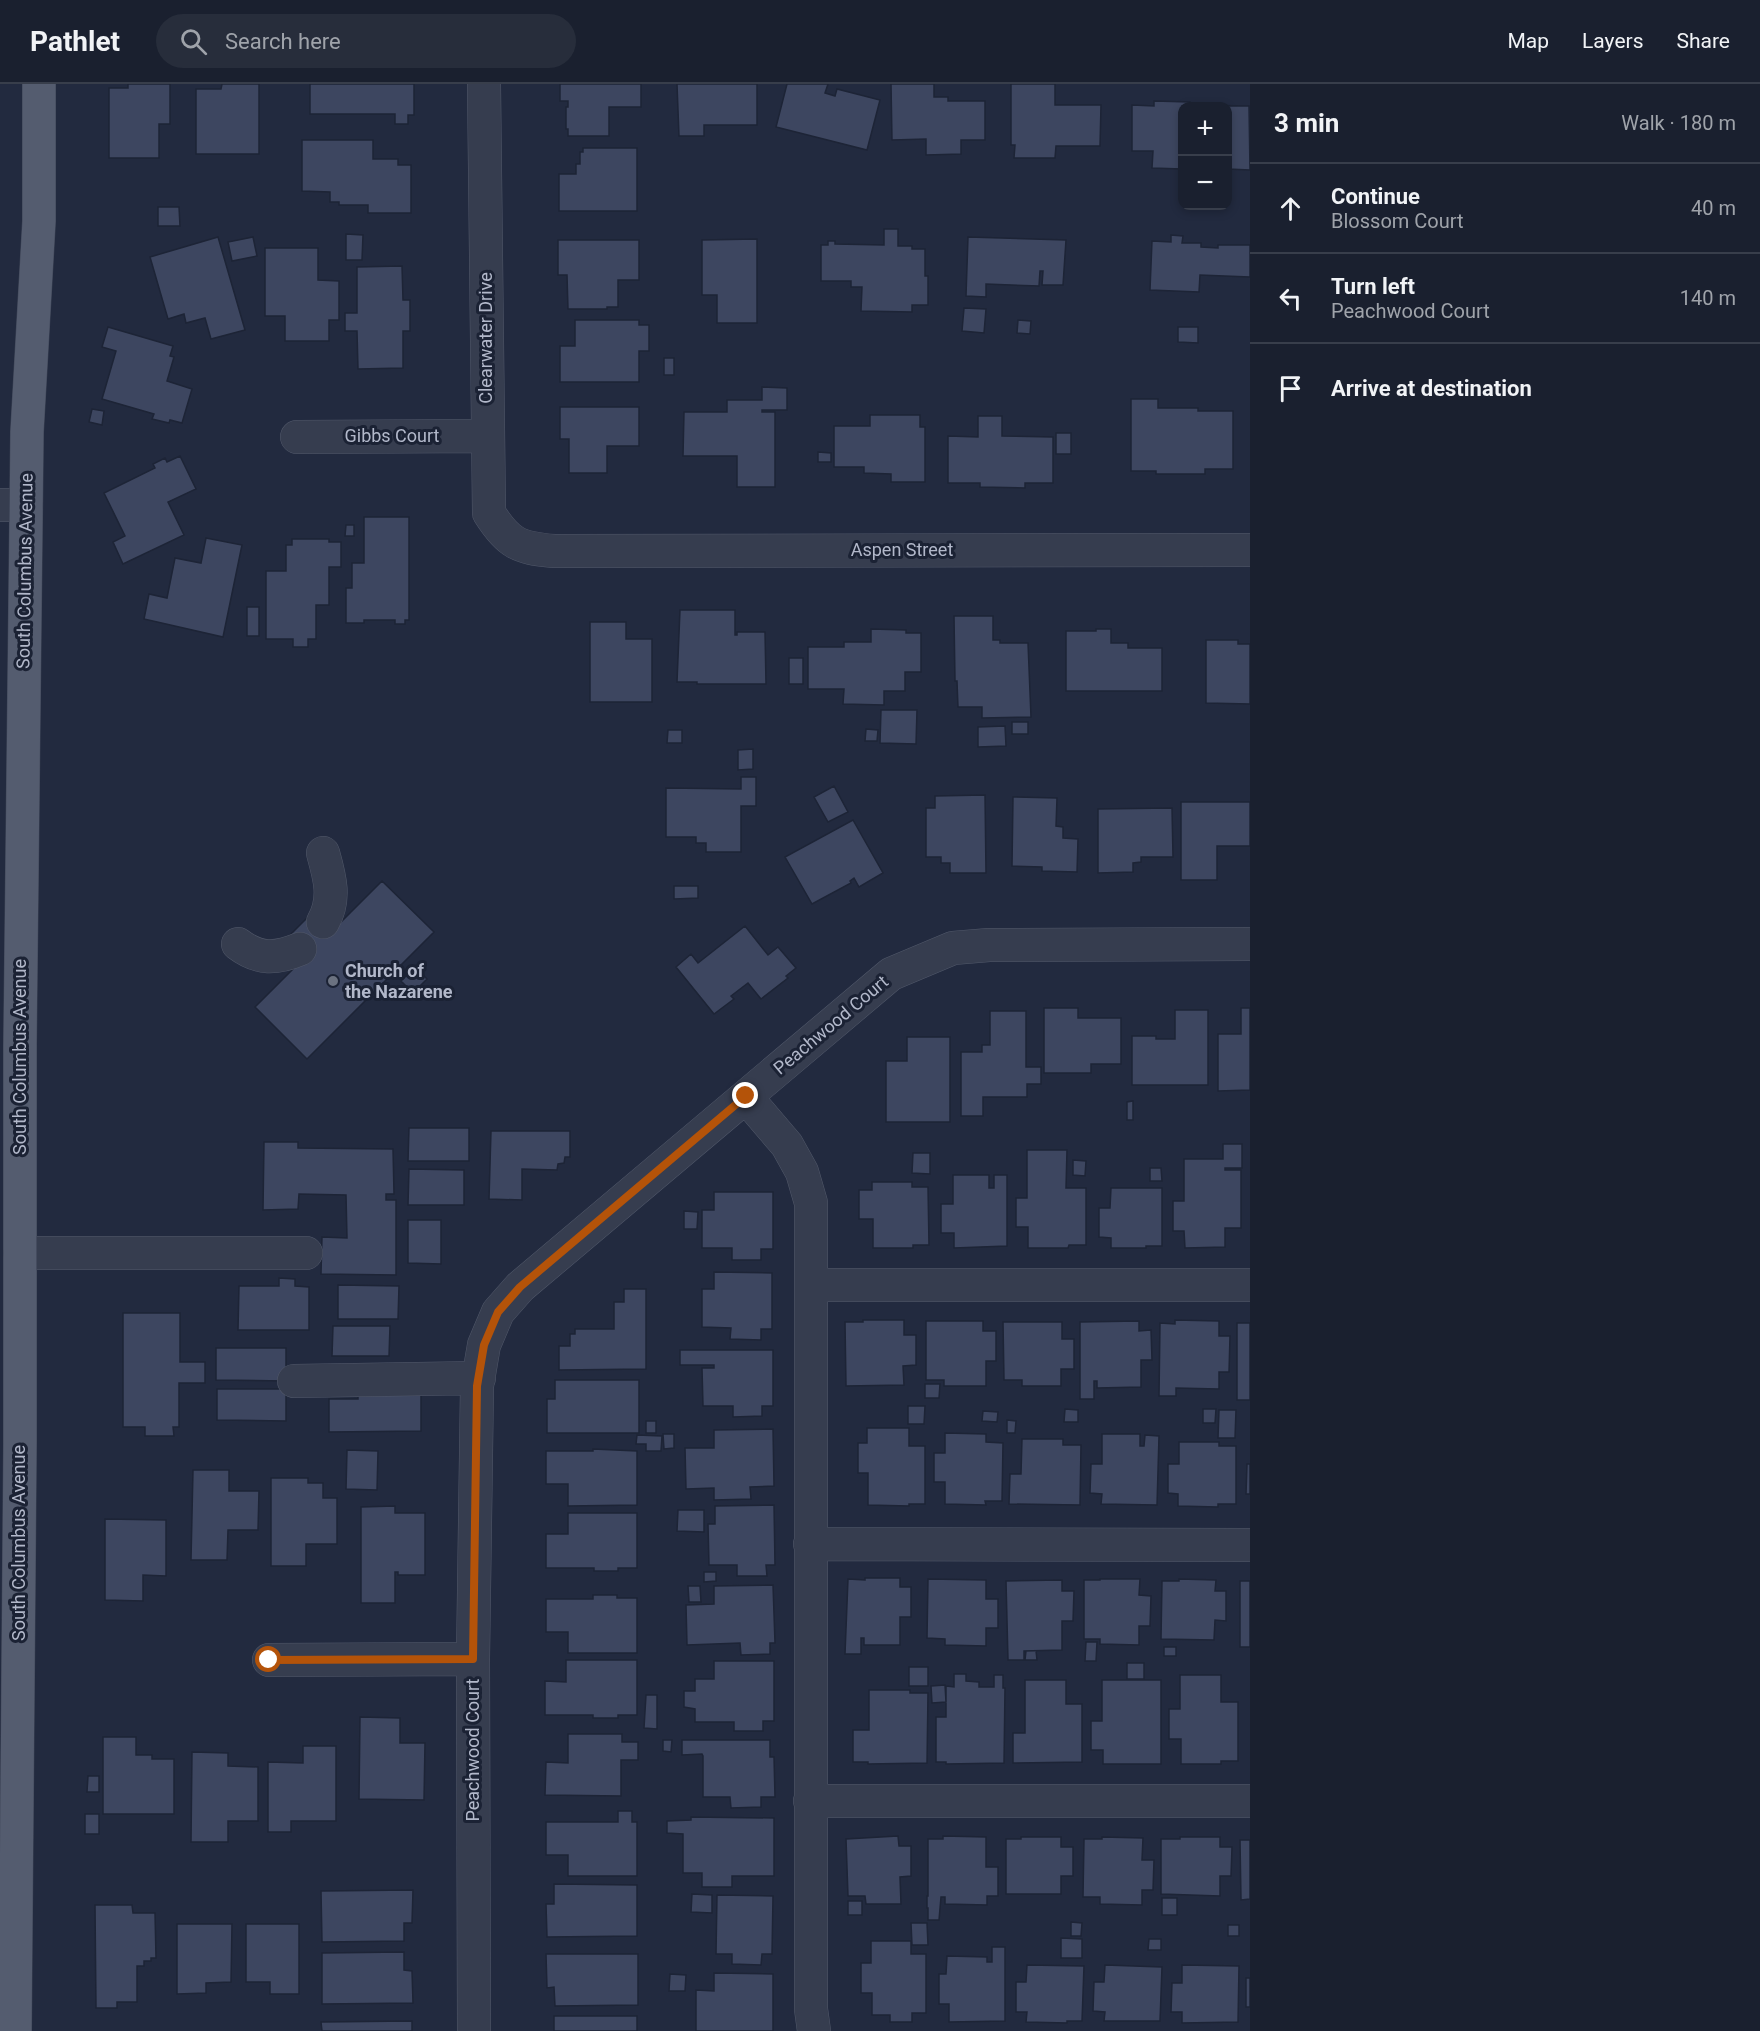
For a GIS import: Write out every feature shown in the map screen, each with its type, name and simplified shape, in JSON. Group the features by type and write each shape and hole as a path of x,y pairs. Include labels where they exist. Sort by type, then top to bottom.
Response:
{"main road":[{"name":"South Columbus Avenue","path":"15,2031 10,1443 20,1253 10,1045 13,505 27,432 39,221 39,84"}],"street":[{"name":"Clearwater Drive","path":"484,84 489,513 501,532 515,544 554,551"},
{"name":"Gibbs Court","path":"297,437 487,436"},
{"name":"Aspen Street","path":"554,551 1250,550"},
{"path":"323,853 332,894 330,911 323,922"},
{"path":"237,944 251,953 268,957 286,955 300,949"},
{"name":"Peachwood Court","path":"474,2031 473,1659 477,1386 484,1345 498,1312 520,1287 891,974 954,948 989,945 1250,944"},
{"path":"746,1096 787,1145 802,1172 811,1203 810,1801 811,2009 814,2031"},
{"path":"20,1253 306,1253"},
{"path":"811,1286 1250,1285"},
{"path":"294,1381 478,1378"},
{"path":"810,1544 1250,1545"},
{"path":"269,1660 473,1659"},
{"path":"810,1801 1250,1801"}],"building":[{"path":"128,84 170,84 170,124 159,124 159,158 109,158 109,88 128,88"},
{"path":"222,84 259,84 259,154 196,154 196,89 221,89"},
{"path":"310,84 414,84 414,115 408,115 408,124 395,124 395,114 310,114"},
{"path":"560,84 641,84 641,107 609,107 609,136 568,136 566,107 568,107 568,101 560,101"},
{"path":"677,84 757,84 757,125 704,125 704,136 679,136"},
{"path":"787,84 828,84 825,93 835,96 837,89 880,100 867,150 776,127"},
{"path":"891,84 934,84 934,97 948,97 948,101 985,101 985,140 961,140 961,154 926,155 926,139 892,140"},
{"path":"1011,84 1055,84 1055,105 1101,105 1100,146 1056,146 1055,158 1014,158 1015,145 1011,145"},
{"path":"1154,101 1190,102 1178,102 1178,169 1152,168 1153,151 1132,151 1132,105 1154,106"},
{"path":"1232,106 1249,106 1250,170 1232,169"},
{"path":"302,140 373,140 373,159 398,159 398,165 411,165 411,213 368,213 368,205 339,205 339,202 330,202 330,192 302,191"},
{"path":"583,148 637,148 637,211 559,211 559,174 576,174 576,164 580,164 580,152 583,152"},
{"path":"158,207 179,207 180,226 158,226"},
{"path":"884,229 898,229 898,246 925,249 928,305 912,305 912,312 861,311 862,287 851,287 851,281 821,281 821,245 828,245 828,241 835,241 835,244 884,245"},
{"path":"346,234 363,235 362,260 346,260"},
{"path":"1171,235 1183,236 1182,243 1201,243 1201,247 1250,245 1250,277 1200,275 1199,292 1150,290 1152,241 1171,242"},
{"path":"218,237 245,330 211,339 205,318 186,323 184,314 168,319 150,257"},
{"path":"253,237 257,256 232,261 228,242"},
{"path":"968,237 1066,240 1063,285 1042,285 1043,271 1040,271 1039,286 986,284 986,297 966,296"},
{"path":"757,239 757,323 717,323 717,295 702,295 702,240"},
{"path":"558,240 639,240 639,280 618,280 618,307 568,309 567,275 558,275"},
{"path":"265,248 318,248 318,280 339,281 339,320 329,320 329,341 285,341 285,316 265,316"},
{"path":"402,266 403,300 410,300 410,331 403,331 403,368 358,369 357,331 345,331 345,313 357,313 357,267"},
{"path":"964,308 986,309 984,333 962,331"},
{"path":"575,320 639,320 639,325 649,325 649,351 639,351 639,382 560,382 560,346 575,346"},
{"path":"1018,320 1031,321 1030,334 1017,333"},
{"path":"108,327 173,346 170,356 174,357 167,381 192,389 182,423 152,419 154,414 102,399 116,351 102,347"},
{"path":"1178,327 1198,327 1198,343 1178,342"},
{"path":"664,358 674,358 674,375 664,375"},
{"path":"762,387 787,388 787,410 762,410 762,412 775,412 775,487 737,487 737,456 683,456 684,412 727,412 727,400 762,400"},
{"path":"1131,399 1158,399 1158,408 1233,411 1233,469 1205,469 1205,474 1156,474 1156,471 1131,471"},
{"path":"560,407 639,407 639,446 607,446 607,473 569,473 569,439 560,439"},
{"path":"92,409 104,411 102,425 89,422"},
{"path":"870,415 920,415 920,427 925,427 925,482 891,482 891,474 864,473 864,467 834,467 834,426 870,426"},
{"path":"978,416 1002,416 1002,436 1053,437 1053,483 1025,483 1025,488 980,487 980,483 948,483 948,436 978,437"},
{"path":"1056,433 1071,433 1071,454 1056,454"},
{"path":"818,452 831,453 831,462 818,462"},
{"path":"180,456 196,489 168,502 184,535 123,564 113,542 125,536 104,493 155,468 153,464 165,458 167,462"},
{"path":"364,517 409,517 409,620 405,620 405,624 395,624 395,620 364,620 364,623 346,623 346,588 352,588 352,563 364,563"},
{"path":"346,525 354,525 354,536 345,536"},
{"path":"206,538 242,545 223,637 144,619 149,594 167,598 175,558 201,563"},
{"path":"292,539 329,539 329,542 341,542 341,567 329,567 329,605 316,605 316,639 308,639 308,647 293,647 293,639 266,639 266,571 286,571 286,545 292,545"},
{"path":"247,607 259,607 259,636 247,636"},
{"path":"680,610 735,610 735,635 737,632 765,632 766,684 677,682"},
{"path":"954,616 993,616 993,640 1000,640 1000,643 1028,643 1031,717 982,718 982,707 958,707 957,681 955,681"},
{"path":"590,622 626,622 626,639 652,639 652,702 590,702"},
{"path":"871,629 921,633 921,672 905,672 905,691 884,691 884,705 843,704 844,689 808,689 808,647 844,647 844,642 871,642"},
{"path":"1096,629 1111,629 1111,643 1128,643 1128,648 1162,648 1162,691 1066,691 1066,631 1096,631"},
{"path":"1206,640 1238,640 1238,644 1250,644 1250,704 1206,703"},
{"path":"789,658 803,658 803,684 789,684"},
{"path":"881,710 917,710 916,744 880,743"},
{"path":"1012,722 1028,722 1028,734 1012,734"},
{"path":"1005,726 1006,746 978,747 978,727"},
{"path":"866,729 878,730 877,741 865,741"},
{"path":"668,730 682,730 682,743 667,743"},
{"path":"753,749 753,769 738,770 738,750"},
{"path":"741,777 756,777 756,806 741,806 741,852 706,852 706,843 696,843 696,837 666,837 666,788 741,789"},
{"path":"834,786 848,812 828,822 814,797"},
{"path":"985,795 986,873 950,873 950,863 941,863 941,857 926,857 926,808 935,808 935,796"},
{"path":"1013,797 1057,798 1056,826 1063,827 1063,838 1078,839 1077,872 1042,871 1042,867 1012,866"},
{"path":"1181,802 1250,802 1250,846 1217,846 1217,880 1181,880"},
{"path":"1172,808 1173,857 1141,857 1141,862 1133,863 1133,872 1098,873 1098,809"},
{"path":"853,820 883,873 859,887 854,878 850,881 851,883 812,904 785,857"},
{"name":"Church of the Nazarene","path":"382,881 434,932 307,1059 255,1007 307,955 288,937 313,912 332,931"},
{"path":"674,886 698,886 698,898 674,899"},
{"path":"745,926 768,955 778,947 796,968 786,976 788,978 761,999 748,983 731,996 734,999 714,1014 676,967 691,954 698,963"},
{"path":"415,967 427,979 413,993 401,981"},
{"path":"1044,1008 1078,1008 1078,1018 1121,1018 1121,1064 1091,1064 1091,1073 1044,1073"},
{"path":"1241,1008 1250,1008 1250,1090 1218,1091 1218,1034 1241,1034"},
{"path":"1175,1010 1208,1010 1208,1085 1132,1085 1132,1036 1175,1039"},
{"path":"990,1011 1026,1011 1026,1067 1041,1067 1041,1084 1027,1084 1027,1097 983,1097 983,1116 961,1116 961,1052 982,1052 982,1045 990,1045"},
{"path":"907,1037 950,1037 950,1122 886,1122 886,1061 907,1061"},
{"path":"1133,1101 1133,1120 1127,1120 1127,1102"},
{"path":"409,1128 469,1128 469,1161 408,1161"},
{"path":"491,1131 570,1131 570,1157 565,1157 564,1163 558,1164 557,1170 522,1169 522,1200 489,1199"},
{"path":"264,1142 298,1142 298,1148 393,1149 394,1194 386,1194 386,1200 396,1200 396,1275 321,1274 322,1237 347,1238 346,1195 299,1194 298,1209 263,1210"},
{"path":"1223,1144 1242,1144 1242,1168 1225,1168 1225,1170 1241,1170 1241,1228 1225,1228 1225,1247 1185,1248 1184,1231 1173,1231 1173,1201 1184,1201 1184,1159 1223,1159"},
{"path":"1027,1150 1067,1150 1066,1188 1086,1188 1086,1245 1069,1245 1068,1248 1028,1248 1028,1227 1016,1227 1016,1198 1027,1198"},
{"path":"913,1153 930,1153 930,1174 912,1173"},
{"path":"1073,1160 1086,1161 1085,1176 1073,1175"},
{"path":"1150,1168 1161,1168 1162,1181 1150,1181"},
{"path":"409,1169 464,1170 464,1205 408,1205"},
{"path":"953,1175 989,1175 989,1188 994,1188 994,1175 1007,1175 1007,1246 954,1248 954,1233 941,1233 941,1204 953,1204"},
{"path":"872,1182 912,1182 912,1187 928,1187 929,1245 913,1245 913,1248 873,1248 873,1219 859,1219 859,1190 872,1190"},
{"path":"1111,1188 1162,1188 1162,1246 1111,1248 1111,1238 1099,1237 1099,1208 1110,1208"},
{"path":"714,1192 773,1192 773,1249 761,1249 761,1260 732,1260 732,1248 702,1248 702,1210 714,1210"},
{"path":"684,1211 698,1212 697,1229 684,1229"},
{"path":"408,1220 441,1220 441,1264 408,1263"},
{"path":"714,1272 772,1273 772,1329 761,1329 761,1340 730,1339 731,1328 702,1327 702,1289 714,1289"},
{"path":"279,1278 295,1279 295,1286 309,1287 309,1330 238,1330 239,1286 279,1286"},
{"path":"338,1285 399,1286 398,1319 338,1319"},
{"path":"624,1289 646,1289 646,1369 559,1370 559,1346 570,1346 570,1334 575,1334 575,1329 614,1329 614,1302 624,1302"},
{"path":"123,1313 180,1313 180,1362 205,1362 205,1383 179,1383 179,1427 173,1427 174,1436 145,1436 145,1427 123,1427"},
{"path":"863,1320 904,1320 904,1335 916,1335 916,1365 903,1366 904,1385 846,1386 845,1322 863,1322"},
{"path":"1175,1320 1219,1321 1219,1336 1230,1336 1229,1372 1219,1372 1219,1389 1176,1388 1176,1396 1159,1396 1160,1323 1175,1324"},
{"path":"926,1321 983,1321 983,1331 996,1331 996,1361 986,1361 986,1386 944,1386 944,1380 926,1380"},
{"path":"1139,1321 1139,1331 1151,1330 1152,1360 1141,1360 1141,1387 1097,1388 1097,1381 1094,1381 1094,1399 1080,1399 1080,1322"},
{"path":"1003,1322 1062,1322 1062,1339 1074,1339 1074,1369 1061,1369 1061,1386 1022,1386 1022,1380 1004,1380"},
{"path":"1237,1323 1250,1323 1250,1400 1237,1400"},
{"path":"333,1326 390,1326 389,1356 332,1356"},
{"path":"216,1348 286,1348 286,1381 216,1380"},
{"path":"680,1350 773,1350 773,1406 762,1406 762,1416 733,1417 733,1406 703,1406 702,1368 714,1368 714,1365 680,1365"},
{"path":"555,1380 639,1380 639,1433 547,1433 547,1399 555,1399"},
{"path":"925,1384 940,1384 939,1398 925,1398"},
{"path":"217,1389 286,1389 286,1421 217,1420"},
{"path":"358,1393 421,1393 421,1431 329,1432 329,1399 358,1399"},
{"path":"908,1406 925,1406 924,1424 908,1424"},
{"path":"1065,1409 1078,1410 1078,1422 1064,1422"},
{"path":"1203,1409 1216,1409 1215,1423 1203,1423"},
{"path":"1219,1410 1236,1410 1235,1438 1218,1438"},
{"path":"983,1411 998,1412 997,1422 982,1421"},
{"path":"1007,1420 1016,1421 1015,1433 1007,1433"},
{"path":"646,1421 656,1421 656,1433 646,1433"},
{"path":"867,1428 909,1428 909,1446 925,1446 925,1504 868,1505 868,1473 858,1473 858,1443 867,1443"},
{"path":"773,1429 774,1486 750,1487 751,1499 714,1500 714,1488 686,1489 685,1448 714,1448 714,1430"},
{"path":"945,1433 986,1434 986,1442 1003,1443 1002,1501 985,1501 986,1505 945,1504 945,1482 934,1482 934,1453 945,1453"},
{"path":"663,1434 674,1434 674,1448 664,1449"},
{"path":"1102,1434 1140,1434 1140,1446 1144,1446 1145,1435 1159,1436 1157,1505 1101,1504 1102,1494 1090,1493 1091,1464 1102,1464"},
{"path":"637,1435 662,1436 661,1451 646,1451 646,1444 636,1444"},
{"path":"1022,1439 1063,1439 1063,1445 1081,1445 1080,1505 1009,1504 1010,1474 1021,1474"},
{"path":"1179,1442 1219,1442 1219,1446 1236,1446 1236,1504 1218,1504 1218,1507 1178,1506 1178,1494 1168,1493 1168,1464 1179,1464"},
{"path":"593,1449 637,1451 637,1505 568,1506 568,1484 546,1484 546,1451 593,1451"},
{"path":"347,1450 378,1451 377,1490 346,1489"},
{"path":"1247,1464 1250,1464 1250,1494 1246,1494"},
{"path":"193,1470 229,1470 229,1491 259,1491 258,1530 228,1530 227,1560 191,1560"},
{"path":"271,1478 308,1478 308,1483 323,1483 323,1498 337,1498 337,1544 306,1544 306,1566 271,1566"},
{"path":"774,1505 775,1565 766,1565 767,1576 737,1576 737,1565 709,1565 708,1524 715,1524 715,1506"},
{"path":"395,1506 395,1513 425,1513 425,1575 398,1575 398,1572 395,1572 395,1603 361,1603 361,1507"},
{"path":"678,1510 704,1510 704,1532 677,1531"},
{"path":"568,1513 637,1513 637,1568 594,1571 594,1568 546,1568 546,1534 568,1534"},
{"path":"105,1519 166,1520 166,1576 143,1575 143,1601 105,1600"},
{"path":"704,1572 716,1572 716,1581 704,1582"},
{"path":"865,1578 900,1578 900,1587 911,1587 911,1617 900,1617 900,1645 864,1645 864,1638 861,1638 861,1654 845,1654 848,1579 865,1580"},
{"path":"928,1579 986,1580 986,1599 998,1599 998,1628 986,1628 986,1646 945,1645 945,1639 927,1638"},
{"path":"1140,1579 1139,1595 1151,1596 1150,1626 1139,1626 1139,1645 1100,1644 1100,1639 1084,1639 1084,1580"},
{"path":"1179,1579 1216,1580 1215,1591 1226,1591 1226,1621 1215,1620 1214,1640 1161,1639 1162,1581 1179,1581"},
{"path":"1062,1580 1062,1591 1074,1591 1073,1621 1062,1621 1062,1650 1024,1651 1024,1660 1008,1660 1006,1581"},
{"path":"1240,1581 1250,1581 1250,1647 1240,1647"},
{"path":"773,1585 775,1643 770,1643 770,1654 741,1655 740,1643 687,1645 686,1605 714,1604 714,1586"},
{"path":"688,1586 700,1586 701,1602 689,1602"},
{"path":"593,1595 637,1598 637,1653 568,1653 568,1632 546,1632 546,1599 593,1599"},
{"path":"1086,1642 1097,1642 1096,1661 1085,1661"},
{"path":"1164,1647 1176,1647 1176,1656 1164,1656"},
{"path":"1026,1651 1036,1651 1037,1660 1025,1660"},
{"path":"566,1660 637,1660 637,1715 593,1718 593,1715 545,1715 545,1681 566,1682"},
{"path":"714,1661 774,1661 774,1721 763,1721 763,1731 734,1731 734,1722 695,1722 695,1709 684,1707 684,1691 695,1691 695,1679 714,1679"},
{"path":"1127,1663 1144,1663 1144,1679 1127,1679"},
{"path":"909,1667 928,1667 928,1686 909,1686"},
{"path":"954,1674 966,1674 966,1681 979,1682 979,1687 994,1687 994,1675 1003,1675 1003,1688 1005,1688 1004,1763 946,1764 946,1762 936,1762 936,1717 946,1717 946,1686 954,1687"},
{"path":"1180,1675 1221,1675 1221,1702 1238,1702 1238,1761 1221,1761 1221,1764 1181,1764 1181,1739 1169,1739 1169,1709 1180,1709"},
{"path":"1025,1680 1066,1680 1066,1704 1082,1704 1082,1762 1013,1763 1013,1733 1025,1733"},
{"path":"1102,1680 1161,1680 1161,1764 1103,1764 1103,1750 1091,1750 1091,1721 1102,1721"},
{"path":"945,1685 946,1702 932,1703 931,1686"},
{"path":"869,1690 910,1690 910,1693 928,1693 927,1763 853,1762 853,1730 869,1730"},
{"path":"646,1695 657,1695 657,1729 644,1728"},
{"path":"360,1717 400,1718 400,1743 425,1743 424,1800 359,1799"},
{"path":"568,1734 622,1734 622,1742 638,1742 638,1760 621,1760 621,1796 545,1795 546,1762 568,1763"},
{"path":"103,1737 136,1737 136,1755 152,1755 152,1759 174,1759 174,1814 103,1814"},
{"path":"663,1740 672,1740 671,1752 663,1751"},
{"path":"682,1740 770,1740 770,1757 774,1757 775,1797 761,1797 761,1807 731,1808 730,1797 703,1797 703,1756 702,1754 682,1755"},
{"path":"303,1746 336,1746 336,1821 291,1821 291,1832 268,1832 268,1762 303,1763"},
{"path":"192,1752 228,1753 228,1766 258,1767 258,1821 228,1821 228,1842 191,1842"},
{"path":"88,1776 99,1776 99,1792 87,1792"},
{"path":"618,1811 632,1811 632,1822 637,1822 637,1876 568,1876 568,1855 546,1855 546,1822 618,1822"},
{"path":"85,1814 99,1814 99,1834 85,1834"},
{"path":"691,1817 774,1818 774,1876 732,1876 732,1887 702,1887 702,1873 683,1873 683,1834 667,1833 667,1821 691,1820"},
{"path":"898,1836 899,1846 911,1846 911,1876 900,1877 901,1904 866,1904 865,1896 848,1896 846,1839"},
{"path":"943,1836 986,1837 986,1867 998,1867 998,1896 987,1896 987,1905 945,1904 945,1897 941,1897 939,1920 928,1920 928,1839 943,1839"},
{"path":"1021,1837 1061,1837 1061,1847 1073,1847 1073,1876 1061,1876 1061,1894 1006,1894 1006,1839 1021,1839"},
{"path":"1102,1837 1143,1838 1142,1860 1154,1860 1153,1890 1142,1890 1142,1905 1100,1904 1100,1897 1083,1897 1084,1839 1102,1839"},
{"path":"1180,1837 1220,1837 1220,1847 1232,1847 1231,1876 1220,1876 1220,1896 1161,1894 1161,1839 1180,1839"},
{"path":"1240,1840 1250,1840 1250,1899 1241,1900"},
{"path":"554,1884 637,1885 637,1936 547,1937 546,1904 554,1904"},
{"path":"413,1890 412,1923 404,1923 404,1941 322,1942 321,1891"},
{"path":"692,1894 712,1895 712,1913 691,1912"},
{"path":"717,1895 773,1896 772,1954 762,1954 761,1965 732,1964 732,1954 716,1954"},
{"path":"1162,1898 1177,1898 1177,1915 1162,1915"},
{"path":"848,1901 862,1901 862,1915 848,1915"},
{"path":"95,1905 132,1905 133,1913 155,1913 156,1958 144,1961 144,1966 137,1966 137,2002 117,2002 117,2008 96,2008"},
{"path":"1071,1922 1082,1923 1081,1936 1071,1936"},
{"path":"911,1923 927,1923 928,1945 912,1945"},
{"path":"177,1924 232,1924 231,1982 206,1983 206,1993 177,1994"},
{"path":"246,1924 299,1924 299,1994 270,1994 270,1982 246,1982"},
{"path":"1228,1925 1239,1925 1239,1936 1228,1936"},
{"path":"1061,1938 1082,1939 1082,1958 1061,1958"},
{"path":"1149,1939 1161,1939 1161,1950 1148,1950"},
{"path":"871,1941 911,1941 911,1954 926,1954 926,2013 912,2013 912,2022 890,2022 890,2015 872,2015 872,1993 861,1993 861,1963 871,1963"},
{"path":"992,1947 1005,1947 1005,2021 949,2022 949,2004 939,2004 939,1974 946,1974 947,1956 987,1957 987,1962 992,1962"},
{"path":"404,1952 404,1970 412,1971 413,2003 322,2004 322,1953"},
{"path":"546,1954 638,1954 638,2005 555,2006 554,1987 547,1988"},
{"path":"1027,1965 1084,1966 1082,2021 1026,2022 1027,2012 1016,2012 1016,1982 1026,1982"},
{"path":"1105,1965 1162,1967 1160,2021 1104,2021 1105,2012 1093,2011 1094,1982 1104,1982"},
{"path":"1182,1965 1239,1966 1238,2022 1182,2023 1182,2012 1171,2012 1172,1983 1182,1983"},
{"path":"714,1973 773,1974 773,2031 696,2031 696,1990 714,1991"},
{"path":"670,1974 686,1975 685,1991 669,1991"},
{"path":"1246,1978 1250,1978 1250,2007 1246,2007"},
{"path":"554,2016 637,2016 637,2031 554,2031"},
{"path":"412,2021 412,2031 322,2031 321,2022"}],"place":[{"name":"Church of the Nazarene","path":"333,981"}],"route":[{"path":"269,1660 473,1659 477,1386 484,1345 498,1312 520,1287 746,1096"}]}
